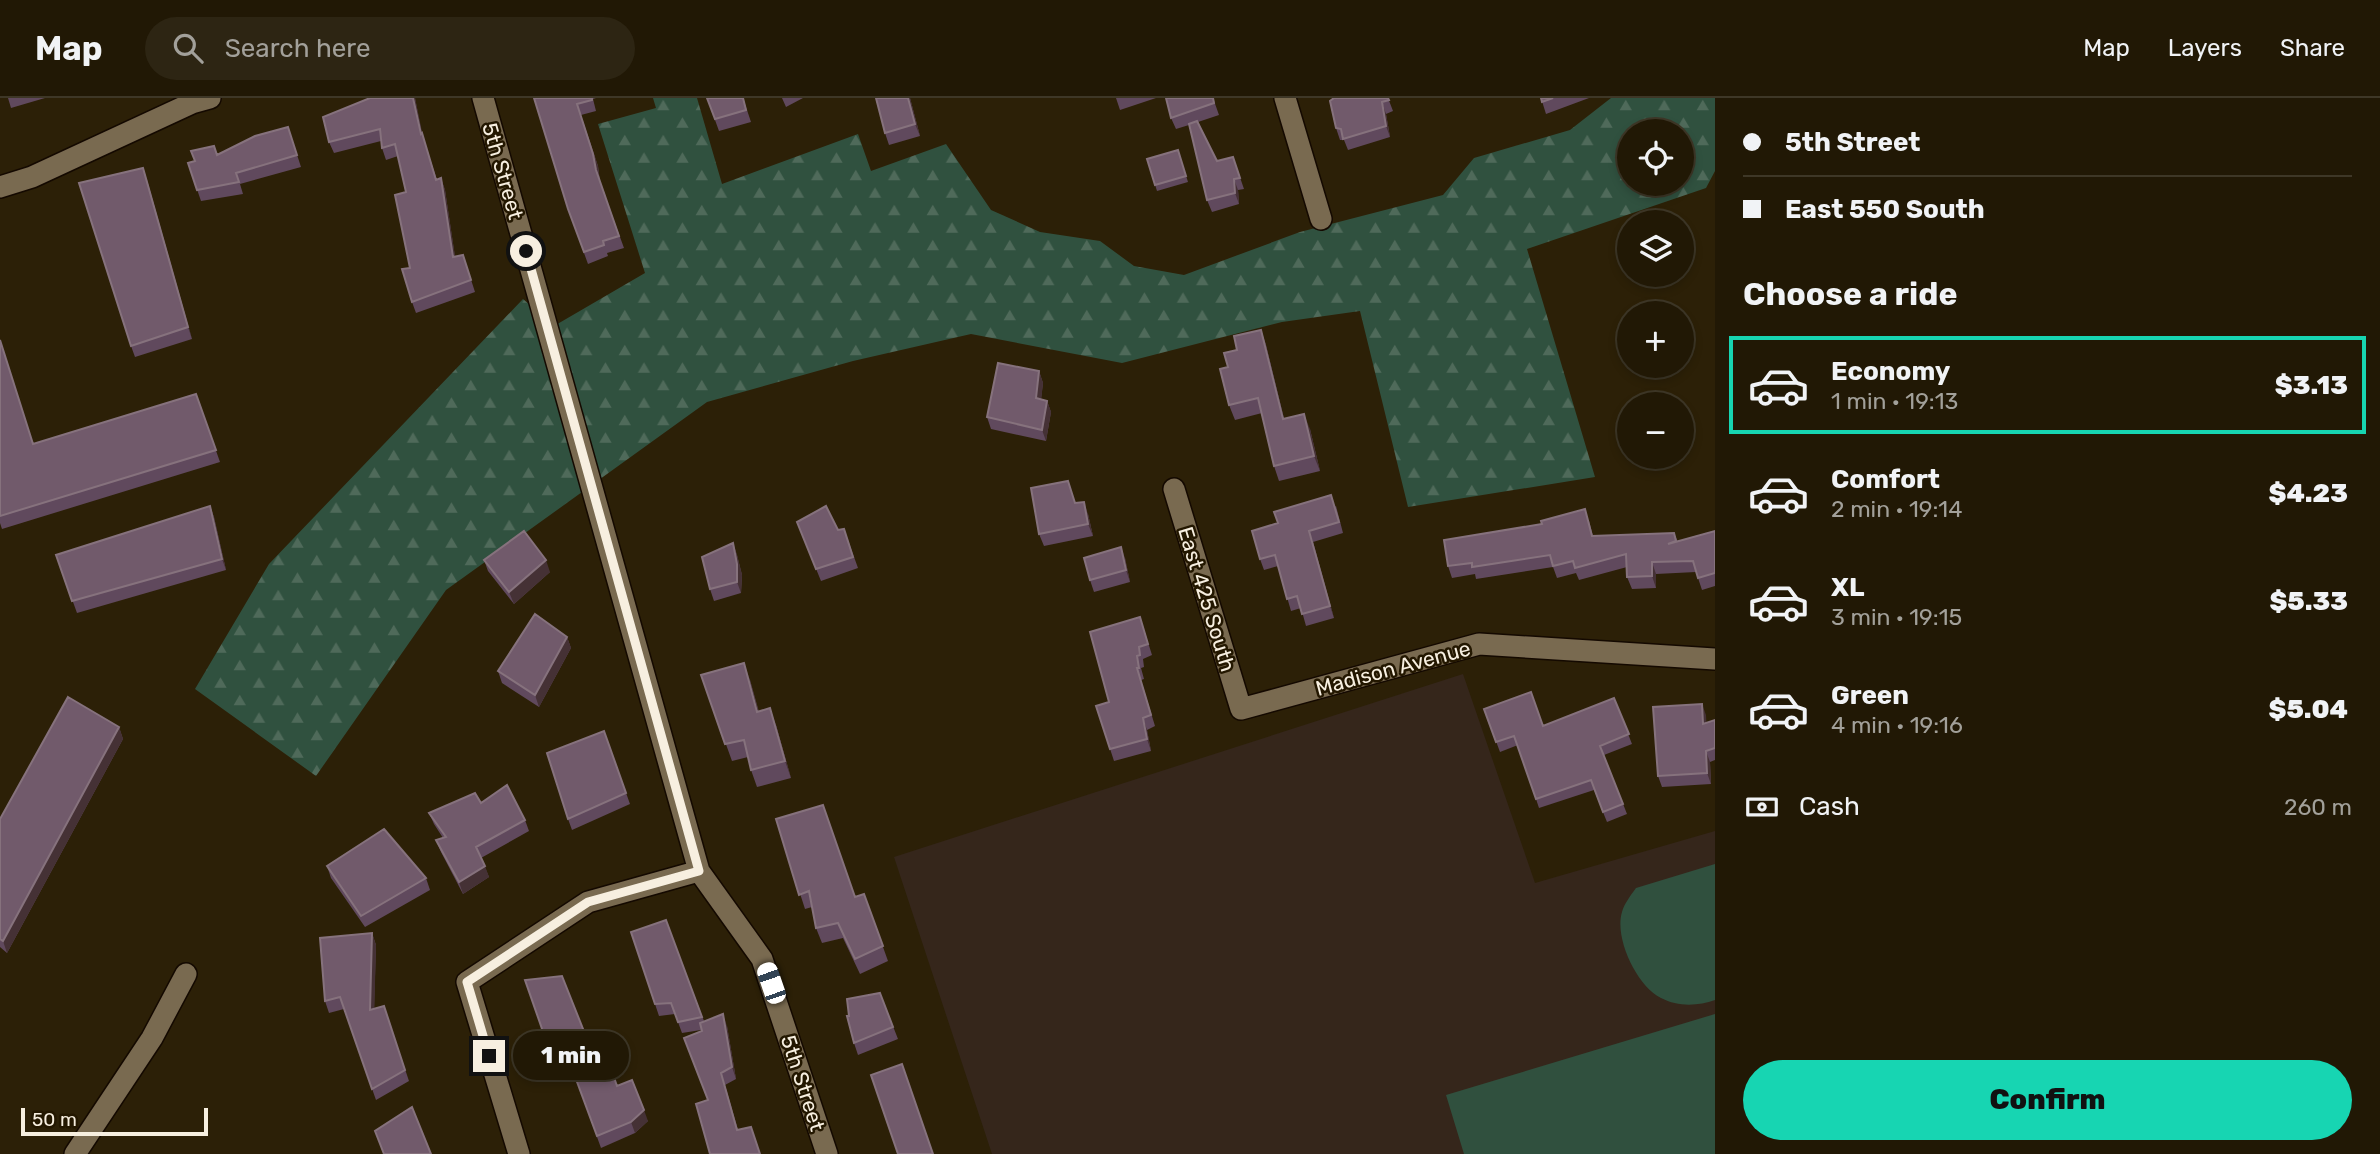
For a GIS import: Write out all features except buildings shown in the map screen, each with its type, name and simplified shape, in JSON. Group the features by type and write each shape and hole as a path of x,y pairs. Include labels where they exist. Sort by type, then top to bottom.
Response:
{"street":[{"path":"0,187 33,177 192,103 210,98"},
{"name":"5th Street","path":"483,98 699,871 762,959 827,1154"},
{"path":"1285,98 1321,219"},
{"name":"East 425 South","path":"1174,489 1241,709"},
{"name":"Madison Avenue","path":"1241,709 1479,644 1715,659"},
{"path":"519,1154 467,982 588,902 699,871"},
{"path":"75,1154 152,1038 186,974"}],"shaded area":[{"path":"1463,674 1535,883 1715,831 1715,1154 992,1154 894,857"}],"green space":[{"path":"653,98 697,98 722,184 858,134 871,171 946,144 991,210 1040,232 1100,241 1134,266 1184,275 1300,232 1443,195 1474,158 1570,130 1611,98 1715,98 1715,171 1706,188 1694,192 1694,119 1617,119 1617,196 1683,196 1641,210 1617,210 1617,218 1527,249 1595,477 1408,507 1360,311 1282,322 1122,363 971,334 853,361 707,402 446,590 316,776 195,689 269,564 523,299 554,326 645,273 598,124 656,108"},
{"path":"1715,864 1715,1000 1688,1005 1674,1003 1652,992 1636,972 1621,935 1623,909 1636,888"},
{"path":"1715,1014 1715,1154 1464,1154 1446,1095"}],"route":[{"path":"489,1056 467,982 588,902 699,871 526,251"}]}
